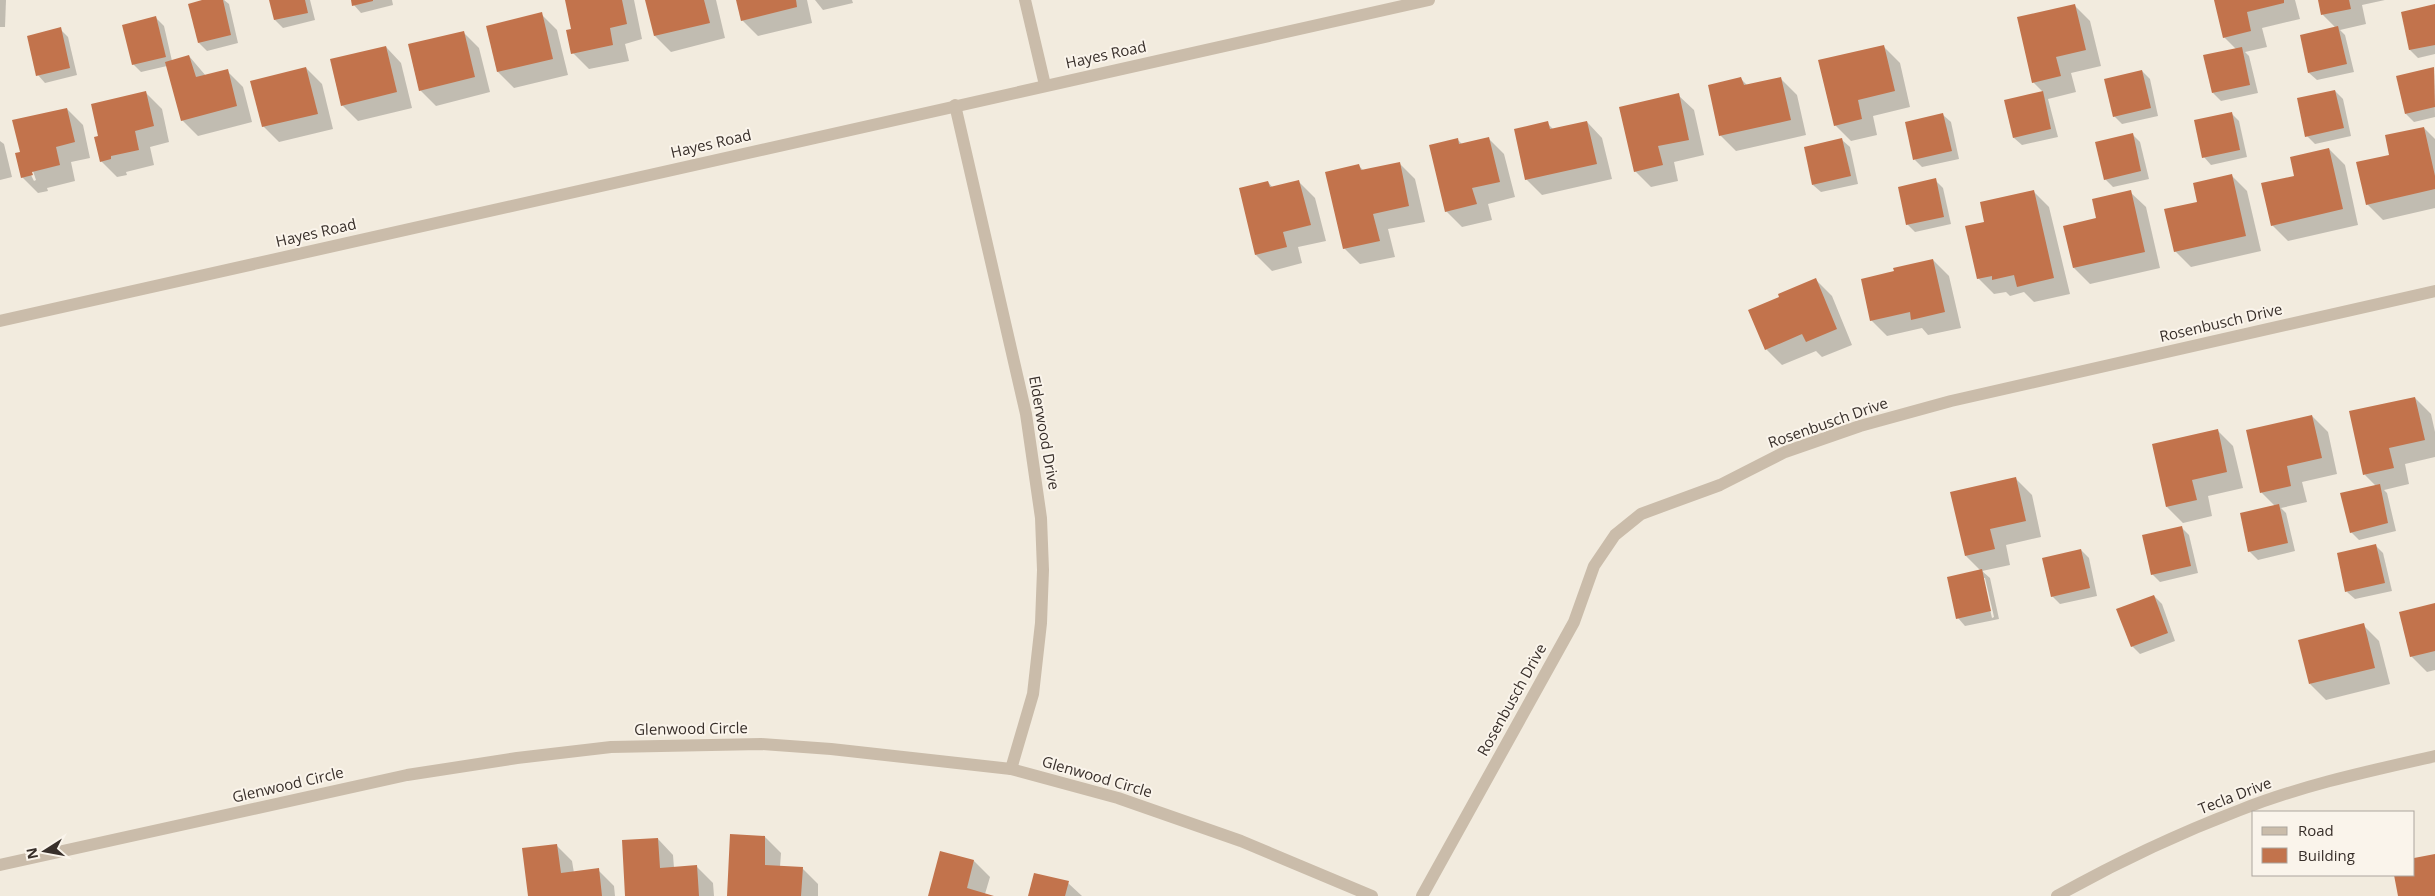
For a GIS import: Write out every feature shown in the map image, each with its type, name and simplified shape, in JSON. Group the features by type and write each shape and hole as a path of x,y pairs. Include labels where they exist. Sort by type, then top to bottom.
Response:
{"street":[{"path":"1025,0 1045,85"},
{"name":"Hayes Road","path":"0,321 1429,0"},
{"name":"Elderwood Drive","path":"955,105 1026,414 1042,518 1042,606 1033,694 1011,769"},
{"name":"Rosenbusch Drive","path":"1422,896 1574,622 1594,566 1615,535 1641,514 1720,484 1785,452 1860,426 1951,401 2435,291"},
{"name":"Glenwood Circle","path":"0,865 407,775 611,746 761,744 830,749 1011,769 1118,798 1232,838 1372,896"},
{"name":"Tecla Drive","path":"2058,896 2154,846 2241,809 2355,774 2435,756"}],"building":[{"path":"202,0 223,0 231,35 198,43 188,4"},
{"path":"269,0 305,0 308,13 274,20"},
{"path":"351,0 373,0 373,1 352,6"},
{"path":"565,0 622,0 627,24 610,28 613,45 571,54 566,30 571,29"},
{"path":"645,0 704,0 710,23 654,36"},
{"path":"736,0 796,0 797,7 741,21"},
{"path":"2214,0 2284,0 2284,3 2247,12 2251,31 2223,38"},
{"path":"2318,0 2349,0 2351,9 2321,15"},
{"path":"2075,4 2086,50 2056,57 2061,76 2032,83 2017,17"},
{"path":"2435,4 2435,45 2409,50 2401,12"},
{"path":"542,12 553,59 497,72 486,26"},
{"path":"156,16 166,57 132,65 122,25"},
{"path":"2338,26 2347,64 2308,73 2300,35"},
{"path":"61,27 70,68 36,76 27,36"},
{"path":"464,31 475,77 419,91 408,44"},
{"path":"1884,45 1895,91 1858,100 1862,119 1834,126 1818,60"},
{"path":"386,46 397,92 341,106 330,59"},
{"path":"2242,47 2250,85 2212,93 2203,55"},
{"path":"189,55 196,77 228,69 237,106 181,121 165,62"},
{"path":"306,67 318,114 262,127 250,81"},
{"path":"2434,67 2435,107 2405,114 2396,76"},
{"path":"2142,70 2151,108 2113,117 2104,79"},
{"path":"1741,77 1744,85 1781,77 1791,120 1719,136 1708,85"},
{"path":"2335,90 2344,128 2305,137 2297,98"},
{"path":"146,91 154,126 135,131 139,150 111,156 111,159 100,162 94,137 98,136 91,104"},
{"path":"2043,91 2051,129 2013,138 2004,100"},
{"path":"1679,93 1689,140 1658,146 1663,165 1634,172 1619,107"},
{"path":"67,108 75,142 56,147 60,165 32,172 33,175 21,178 15,153 20,152 12,120"},
{"path":"2232,112 2240,150 2202,158 2194,120"},
{"path":"1943,113 1952,151 1913,160 1905,122"},
{"path":"1548,121 1550,129 1587,121 1597,164 1525,180 1514,129"},
{"path":"2424,127 2435,176 2435,189 2366,205 2356,162 2389,155 2385,135"},
{"path":"2133,133 2141,171 2104,180 2095,142"},
{"path":"1489,137 1500,182 1472,188 1477,204 1445,212 1429,145 1458,138 1459,144"},
{"path":"1842,138 1851,176 1812,185 1804,147"},
{"path":"2329,148 2343,209 2271,226 2261,183 2294,176 2290,157"},
{"path":"1400,162 1409,206 1373,214 1380,241 1343,249 1325,172 1359,164 1361,170"},
{"path":"2232,174 2246,236 2174,252 2164,209 2197,202 2193,183"},
{"path":"1936,178 1944,217 1906,225 1898,187"},
{"path":"1299,180 1311,225 1283,232 1287,247 1255,255 1239,188 1268,181 1270,187"},
{"path":"2034,190 2054,278 2017,287 2014,275 1992,280 1992,276 1977,279 1965,226 1984,222 1980,202"},
{"path":"2131,190 2145,252 2073,268 2063,226 2096,218 2092,199"},
{"path":"1933,259 1945,312 1911,320 1910,312 1870,321 1861,279 1894,271 1893,268"},
{"path":"1816,278 1837,329 1806,342 1802,334 1765,350 1748,310 1779,297 1778,294"},
{"path":"2415,397 2425,440 2389,448 2394,468 2363,475 2349,411"},
{"path":"2312,415 2322,458 2287,466 2291,486 2260,493 2246,430"},
{"path":"2218,429 2227,472 2192,480 2197,500 2166,507 2152,444"},
{"path":"2016,477 2026,521 1990,529 1995,549 1965,556 1950,492"},
{"path":"2380,484 2388,523 2350,533 2340,493"},
{"path":"2279,504 2288,543 2248,552 2240,513"},
{"path":"2182,526 2191,566 2151,575 2142,535"},
{"path":"2376,544 2385,583 2345,592 2337,553"},
{"path":"2081,549 2090,588 2051,597 2042,558"},
{"path":"1982,569 1991,611 1956,619 1947,577"},
{"path":"2154,595 2168,633 2131,647 2116,609"},
{"path":"2435,603 2435,651 2410,657 2399,612"},
{"path":"2364,623 2375,668 2309,684 2298,640"},
{"path":"730,834 765,836 765,865 803,867 801,896 727,896"},
{"path":"658,838 660,868 697,865 699,896 625,896 622,840"},
{"path":"557,844 561,873 599,868 602,896 528,896 522,848"},
{"path":"940,851 974,860 967,888 994,896 928,896"},
{"path":"2435,854 2435,896 2398,896 2394,876 2415,876 2415,858"},
{"path":"1034,873 1069,881 1065,896 1028,896"}]}
